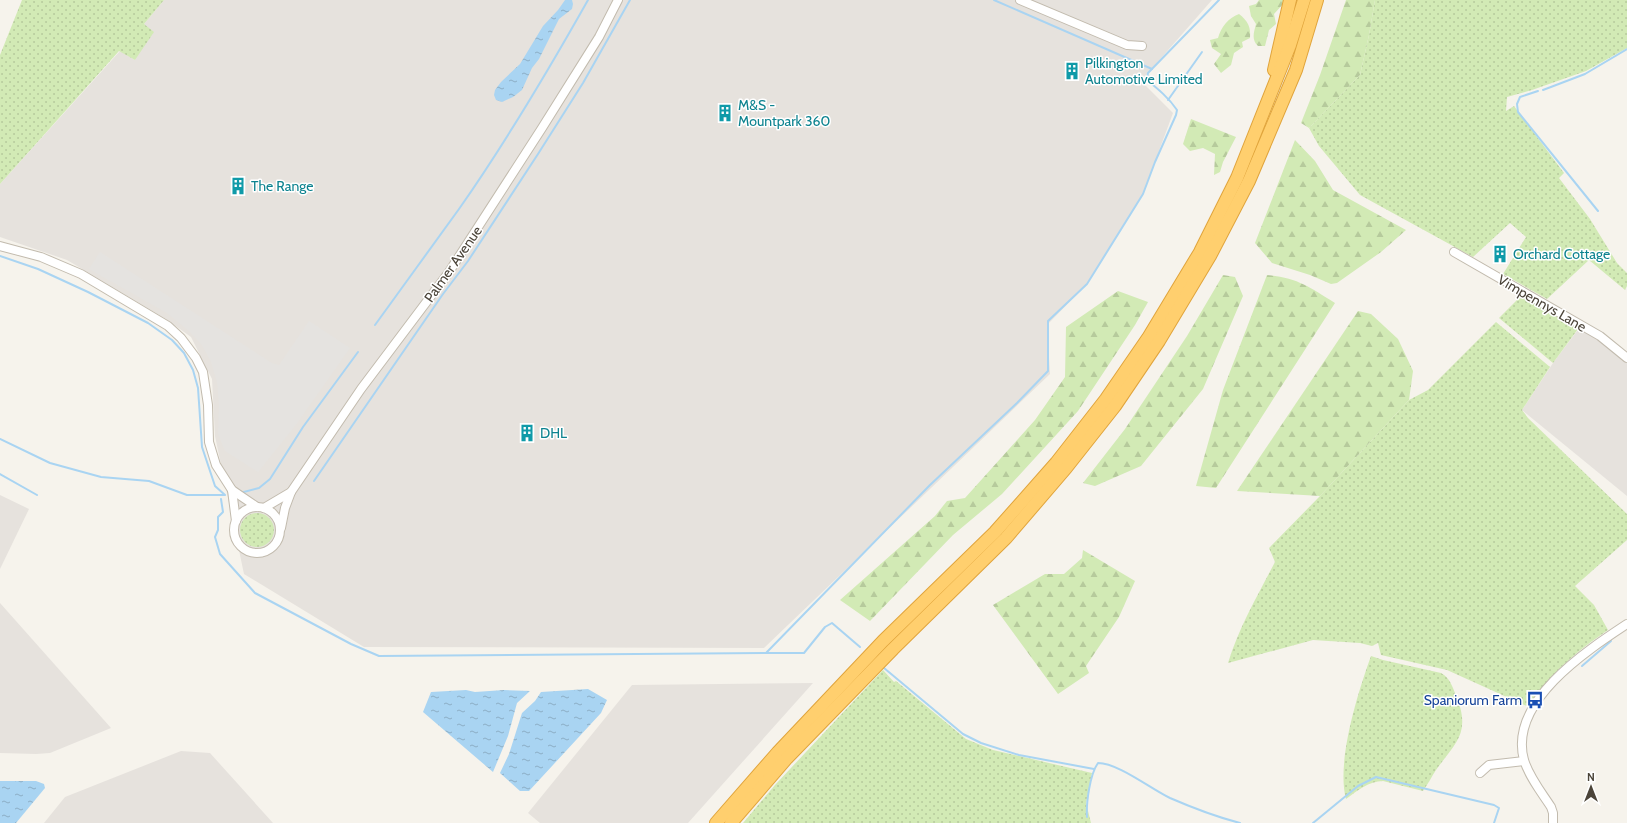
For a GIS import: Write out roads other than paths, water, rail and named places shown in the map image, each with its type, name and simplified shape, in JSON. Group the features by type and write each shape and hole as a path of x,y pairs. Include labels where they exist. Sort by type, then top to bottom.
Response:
{"highway":[{"path":"1267,104 1290,0"},
{"path":"716,823 778,752 883,641 995,532 1056,463 1106,399 1148,338 1200,252 1237,178 1290,45 1304,0"},
{"path":"1296,70 1317,0"},
{"path":"731,823 787,758 893,649 1006,538 1066,468 1115,406 1159,341 1210,256 1249,181 1311,37 1323,0"}],"street":[{"name":"Palmer Avenue","path":"260,507 291,492 361,389 449,272 587,57 618,0"},
{"path":"1020,0 1127,45 1142,46"},
{"path":"0,246 41,257 81,274 168,326 181,338 196,358 203,372 208,404 209,442 216,465 232,490 236,521 234,532 236,538 241,546 248,551 255,553 263,552 274,546 280,535 280,529 278,520 274,514 232,490"},
{"name":"Vimpennys Lane","path":"1454,252 1600,336 1627,358"},
{"path":"280,529 291,492"},
{"path":"236,521 245,510 260,507"},
{"path":"1553,823 1552,808 1524,761 1522,733 1530,712 1539,697 1550,684 1598,643 1627,624"},
{"path":"1480,773 1489,765 1524,761"}],"water":[{"path":"565,0 572,0 572,9 559,19 539,59 532,68 522,90 513,97 502,102 496,100 494,95 495,90 501,82 520,64 543,26"},
{"path":"588,689 607,700 601,713 529,791 520,791 500,773 509,754 522,713 535,701 541,692"},
{"path":"466,690 475,692 504,690 530,691 517,703 508,736 493,772 423,712 431,692"},
{"path":"0,781 36,781 44,784 45,788 16,823 0,823"}],"waterway":[{"path":"375,325 459,209 493,158 542,80 588,0"},
{"path":"314,481 443,294 468,261 583,83 630,0"},
{"path":"994,0 1152,69"},
{"path":"221,499 223,512 218,517 218,530 215,537 220,554 255,593 351,644 379,656 766,653 930,485 1017,403 1048,371 1048,321 1087,284 1143,194 1155,162 1176,115 1177,110 1159,90 1147,80 1148,73 1219,0"},
{"path":"1543,90 1585,74 1627,49"},
{"path":"1168,100 1202,52"},
{"path":"1538,91 1520,97 1517,104 1518,112 1598,211"},
{"path":"0,256 38,269 88,292 148,323 172,340 184,353 193,370 198,388 202,447 215,486 225,495"},
{"path":"240,493 259,488 270,479 303,427 358,352"},
{"path":"0,439 50,463 101,477 149,481 187,495 224,495"},
{"path":"0,474 37,495"},
{"path":"766,653 804,653 825,627 832,623 860,647"},
{"path":"1582,666 1611,641"},
{"path":"884,668 963,734 981,743 1019,755 1094,769"},
{"path":"1087,817 1089,789 1098,763 1115,767 1179,802 1240,823"},
{"path":"1313,823 1358,786 1376,777 1494,805 1499,808 1494,823"}],"place":[{"name":"Pilkington Automotive Limited","path":"1072,71"},
{"name":"M&S - Mountpark 360","path":"725,113"},
{"name":"The Range","path":"238,186"},
{"name":"Orchard Cottage","path":"1500,254"},
{"name":"DHL","path":"527,433"},
{"name":"Spaniorum Farm","path":"1535,700"}]}
